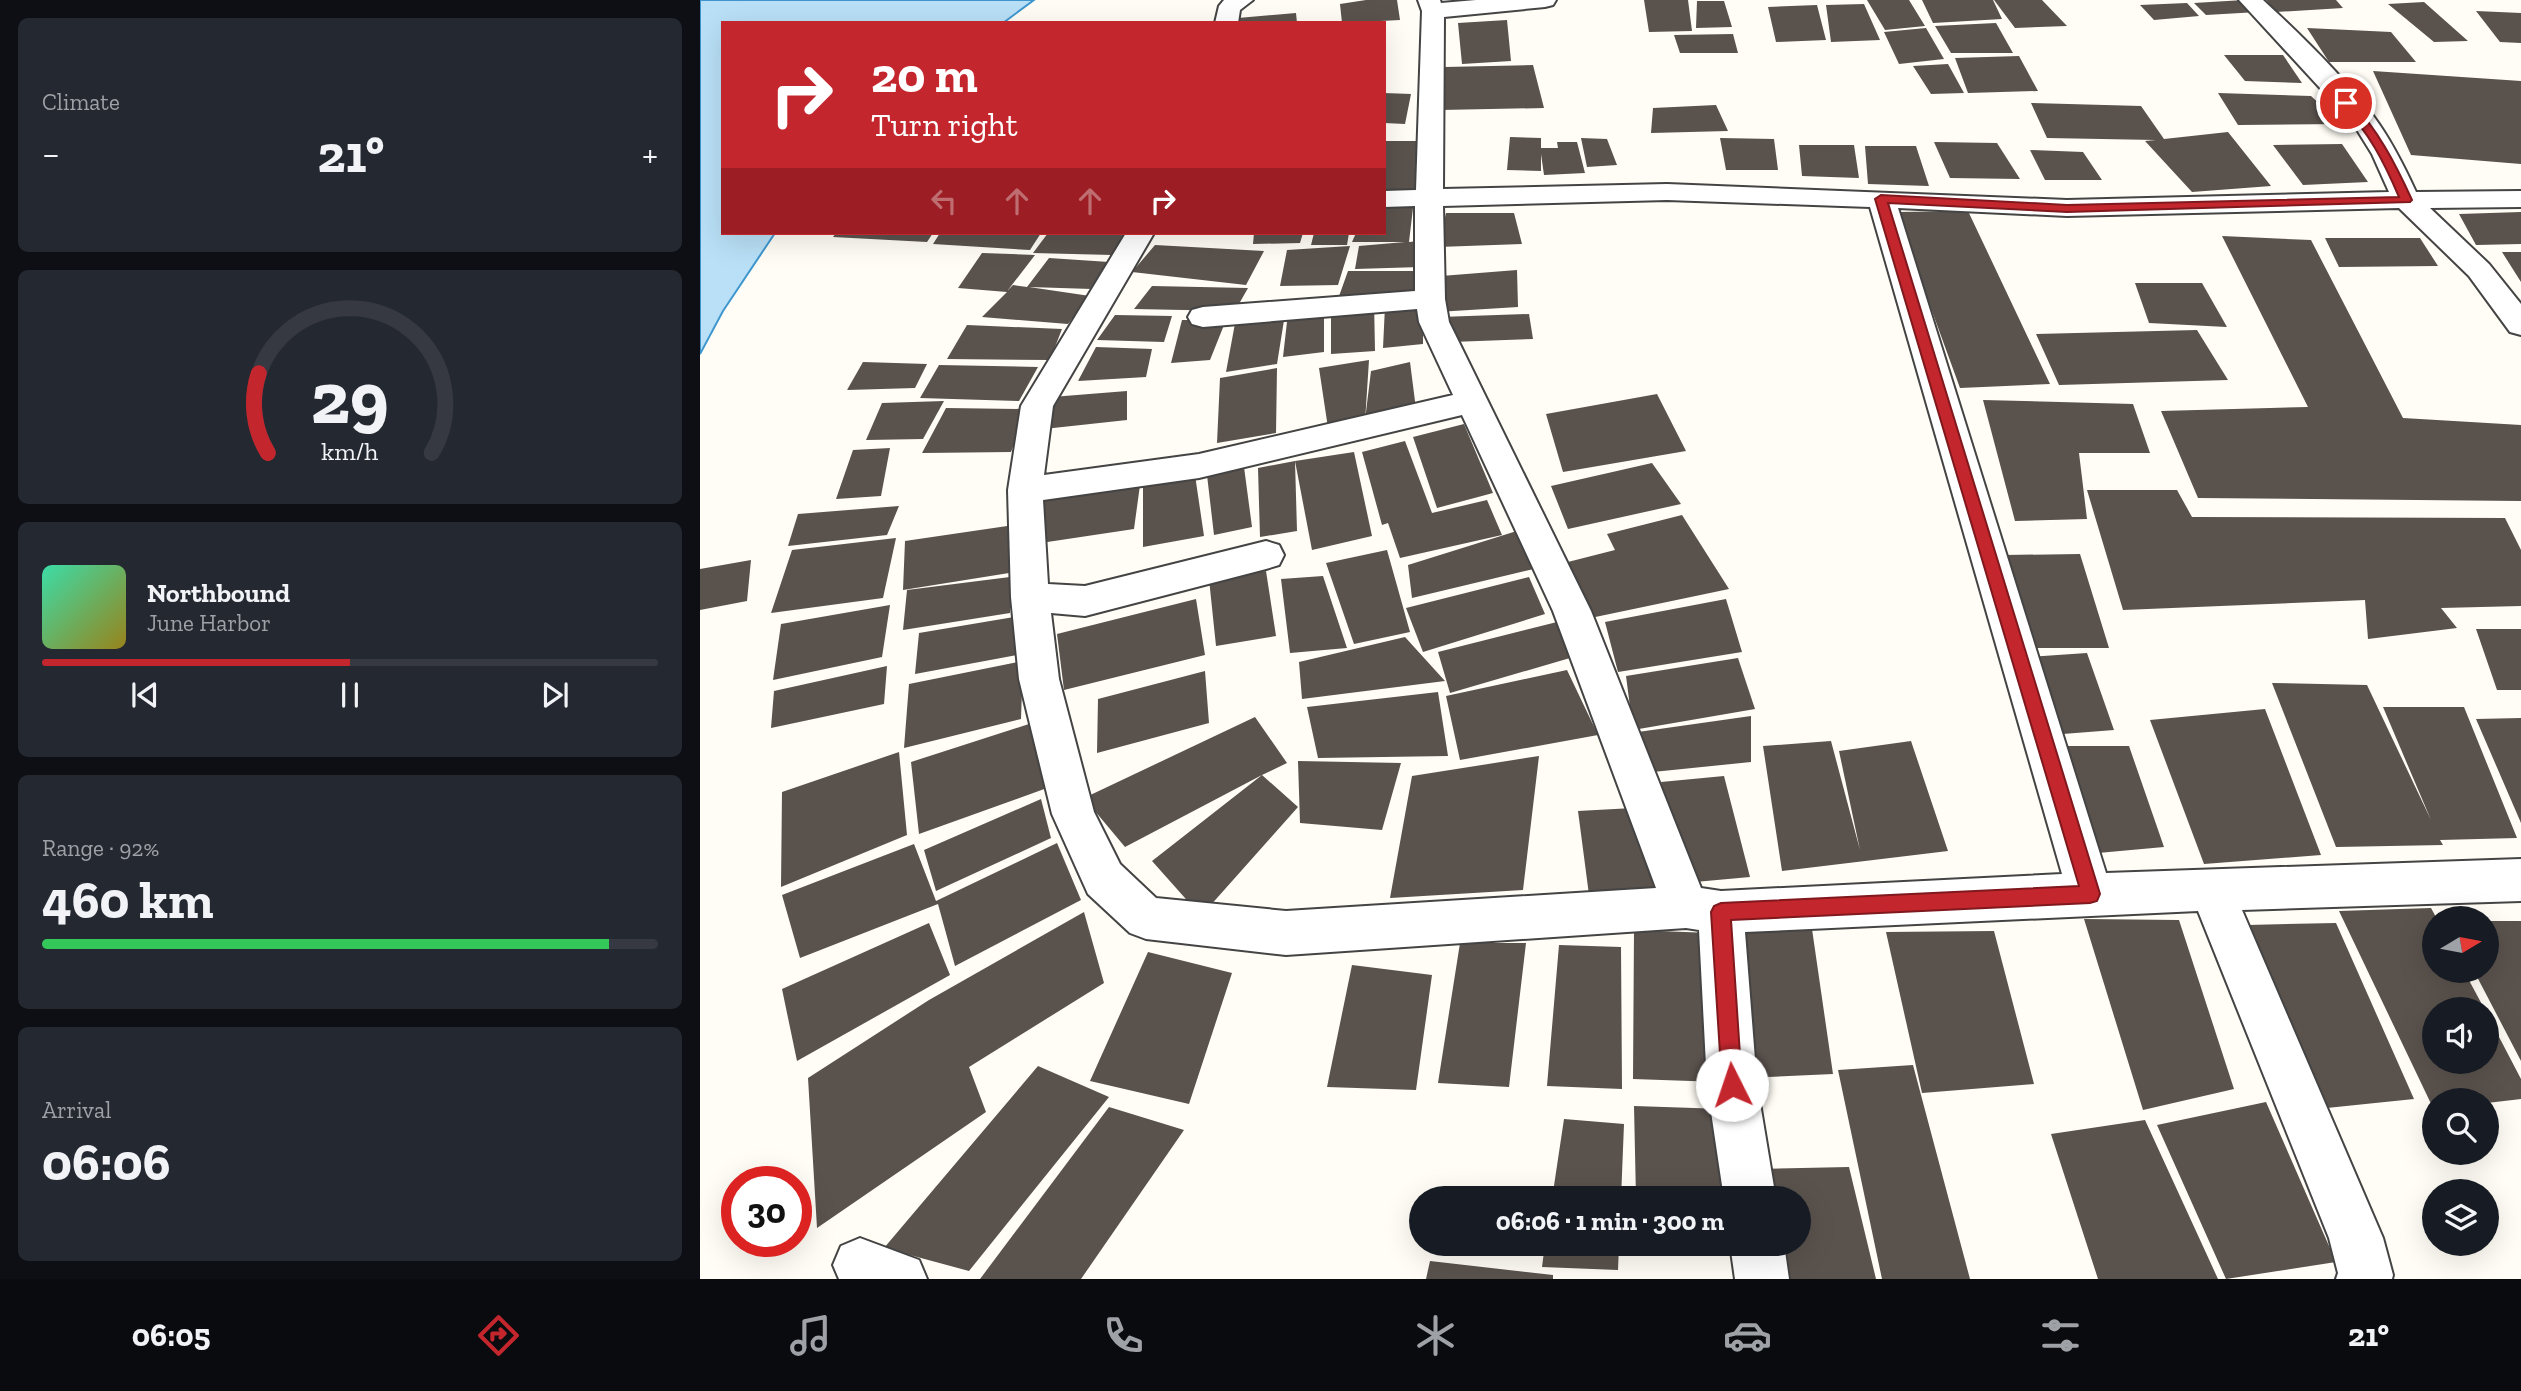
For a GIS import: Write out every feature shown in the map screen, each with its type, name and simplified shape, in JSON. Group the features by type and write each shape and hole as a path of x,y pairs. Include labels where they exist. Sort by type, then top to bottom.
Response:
{"street":[{"path":"1226,21 1230,6 1242,0"},
{"path":"1545,0 1431,5 1430,299 1434,322 1573,611 1703,910 1748,1186"},
{"path":"2250,0 2279,27 2364,121 2385,154 2406,200 2479,270 2521,325"},
{"path":"1386,200 1667,192 2067,208 2521,199"},
{"path":"1881,199 2090,894"},
{"path":"1139,235 1037,406 1026,490 1030,597 1039,680 1073,814 1104,879 1146,918 1286,933 1703,910 2521,880"},
{"path":"1203,317 1430,299"},
{"path":"1026,490 1199,466 1471,402"},
{"path":"1030,597 1085,601 1266,555"},
{"path":"2212,891 2356,1238 2367,1275 2363,1279"},
{"path":"1759,1256 1762,1279"}],"water":[{"path":"700,0 1034,0 1006,21 721,21 721,235 774,235 723,311 700,354"}],"building":[{"path":"1366,0 1397,0 1400,20 1342,21 1340,4"},
{"path":"1644,0 1688,0 1692,31 1649,32"},
{"path":"1867,0 1909,0 1925,26 1885,30"},
{"path":"1922,0 1993,0 2002,19 1933,23"},
{"path":"1994,0 2042,0 2067,26 2015,28"},
{"path":"2244,0 2258,12 2206,15 2194,3"},
{"path":"2266,0 2336,0 2343,8 2276,12"},
{"path":"1697,1 1724,1 1732,27 1696,28"},
{"path":"2424,2 2468,41 2434,42 2388,4"},
{"path":"2187,3 2199,16 2154,20 2140,5"},
{"path":"1864,4 1880,40 1831,42 1826,5"},
{"path":"1817,5 1826,40 1776,42 1768,7"},
{"path":"2476,11 2521,13 2521,43 2500,42"},
{"path":"1296,13 1297,21 1238,21 1238,18"},
{"path":"1507,20 1511,61 1462,64 1458,23"},
{"path":"1996,23 2013,53 1951,53 1935,26"},
{"path":"1926,28 1944,59 1899,64 1884,32"},
{"path":"2307,28 2391,32 2416,62 2329,62"},
{"path":"1733,34 1738,53 1680,53 1674,35"},
{"path":"2224,55 2283,55 2302,83 2245,81"},
{"path":"2019,56 2038,91 1968,93 1955,58"},
{"path":"1948,64 1964,93 1931,94 1913,66"},
{"path":"1533,65 1544,108 1441,110 1445,67"},
{"path":"2373,71 2521,81 2521,164 2411,155"},
{"path":"1386,93 1411,94 1405,124 1386,123"},
{"path":"2218,93 2311,96 2341,124 2238,125"},
{"path":"2031,103 2141,106 2164,139 2228,132 2271,186 2192,192 2145,141 2156,140 2047,138"},
{"path":"1716,105 1728,131 1651,133 1653,108"},
{"path":"1510,137 1541,138 1541,148 1558,148 1557,142 1577,142 1585,173 1544,175 1541,154 1541,171 1507,170"},
{"path":"1581,138 1607,139 1617,165 1587,167"},
{"path":"1720,138 1774,139 1778,170 1726,170"},
{"path":"1386,141 1417,141 1416,193 1386,193"},
{"path":"1934,142 1997,143 2020,179 1950,178"},
{"path":"2342,144 2368,182 2303,185 2273,145"},
{"path":"1799,145 1854,145 1859,178 1802,176"},
{"path":"1865,146 1916,146 1929,186 1868,184"},
{"path":"2030,150 2083,152 2102,180 2045,180"},
{"path":"1386,208 1413,208 1409,242 1429,240 1421,267 1355,269 1359,246 1405,242 1352,242 1355,235 1386,235"},
{"path":"1968,211 2050,384 1960,388 1896,212"},
{"path":"2521,212 2521,244 2476,245 2459,214"},
{"path":"1446,213 1514,213 1522,244 1438,247"},
{"path":"834,235 932,235 927,242 833,237"},
{"path":"939,235 1040,235 1030,250 933,244"},
{"path":"1046,235 1127,235 1113,255 1033,253"},
{"path":"1254,235 1302,235 1300,243 1253,244"},
{"path":"1314,235 1349,235 1347,245 1311,245"},
{"path":"2222,236 2311,240 2403,418 2521,425 2521,501 2198,498 2161,411 2308,407"},
{"path":"2325,238 2420,238 2438,266 2339,267"},
{"path":"1155,245 1264,251 1246,285 1132,272"},
{"path":"1350,246 1338,285 1280,286 1287,250"},
{"path":"2502,252 2521,252 2521,282"},
{"path":"982,253 1035,255 1008,290 1013,285 1027,287 1049,258 1109,262 1092,289 1029,287 1090,296 1068,324 982,317 1007,292 958,288"},
{"path":"1517,270 1518,307 1437,312 1441,276"},
{"path":"1348,271 1417,271 1414,294 1338,299"},
{"path":"2135,283 2202,283 2227,327 2149,323"},
{"path":"1152,286 1248,288 1235,311 1134,309"},
{"path":"1374,301 1375,351 1331,354 1331,310"},
{"path":"1423,303 1423,344 1383,348 1385,306"},
{"path":"1324,311 1324,352 1283,357 1288,313"},
{"path":"1285,314 1277,364 1226,372 1236,318"},
{"path":"1529,314 1533,339 1451,342 1440,317"},
{"path":"1115,315 1172,316 1164,342 1097,340"},
{"path":"1182,320 1226,320 1210,360 1171,363"},
{"path":"967,325 1062,329 1050,360 947,359"},
{"path":"2197,330 2228,380 2059,385 2036,334"},
{"path":"1096,347 1152,349 1146,377 1078,381"},
{"path":"1369,360 1365,422 1328,428 1319,368"},
{"path":"863,362 927,364 915,388 847,390"},
{"path":"1410,362 1416,409 1365,420 1371,371"},
{"path":"939,365 1038,367 1019,401 920,398"},
{"path":"1277,368 1276,433 1217,443 1220,378"},
{"path":"1127,391 1127,420 1044,429 1052,397"},
{"path":"1657,394 1686,451 1563,472 1546,414"},
{"path":"1983,400 2133,404 2150,453 2079,453 2087,519 2015,521"},
{"path":"944,401 923,439 866,440 882,403"},
{"path":"946,408 1028,409 1011,452 922,453"},
{"path":"1464,424 1493,493 1437,508 1413,437"},
{"path":"1405,441 1432,513 1487,500 1502,535 1400,558 1388,523 1382,525 1362,452"},
{"path":"890,448 881,496 836,499 853,450"},
{"path":"1354,452 1372,536 1312,550 1295,461"},
{"path":"1295,461 1297,531 1260,537 1258,468"},
{"path":"1652,463 1681,504 1568,529 1551,486"},
{"path":"1244,467 1252,527 1214,535 1207,475"},
{"path":"1195,475 1204,536 1143,547 1143,482"},
{"path":"1140,485 1134,529 1034,544 1041,497"},
{"path":"2087,490 2177,490 2192,517 2505,518 2521,550 2521,606 2441,608 2457,628 2368,639 2365,600 2123,610"},
{"path":"899,506 887,535 788,546 798,514"},
{"path":"1682,515 1729,589 1581,620 1560,564 1615,550 1607,534"},
{"path":"1014,525 1009,573 903,590 905,541"},
{"path":"1520,530 1538,568 1412,598 1408,565"},
{"path":"896,538 883,598 771,613 792,550"},
{"path":"1387,550 1410,632 1354,644 1326,563"},
{"path":"2080,554 2109,648 2031,648 2005,555"},
{"path":"751,560 747,601 700,610 700,569"},
{"path":"1266,571 1276,636 1216,646 1209,579"},
{"path":"1323,576 1347,648 1290,653 1281,579"},
{"path":"1010,577 1010,613 903,630 907,590"},
{"path":"1529,577 1545,614 1423,652 1406,608"},
{"path":"1196,599 1205,655 1064,690 1057,634"},
{"path":"1726,599 1742,652 1618,672 1605,622"},
{"path":"890,605 882,657 773,680 781,624"},
{"path":"1014,617 1017,655 915,674 919,633"},
{"path":"1557,622 1570,658 1450,693 1438,652"},
{"path":"2476,629 2521,629 2521,690 2497,690"},
{"path":"1405,637 1445,681 1302,699 1299,662"},
{"path":"2087,653 2114,730 2050,735 2027,657"},
{"path":"1738,658 1755,709 1633,730 1626,676"},
{"path":"1023,661 1021,719 904,748 909,684"},
{"path":"887,666 884,704 771,728 774,691"},
{"path":"1567,670 1598,735 1460,760 1446,696"},
{"path":"1205,671 1209,723 1097,753 1098,699"},
{"path":"2272,683 2367,685 2431,820 2383,707 2464,707 2517,838 2440,840 2443,845 2336,847"},
{"path":"1438,692 1448,756 1318,758 1307,707"},
{"path":"2265,709 2321,855 2204,864 2150,720"},
{"path":"1751,716 1751,762 1643,773 1631,733"},
{"path":"1255,717 1287,763 1125,847 1084,798"},
{"path":"2521,718 2521,823 2476,719"},
{"path":"1035,722 1047,788 919,834 911,762"},
{"path":"1831,741 1860,850 1839,751 1911,741 1948,851 1782,871 1763,746"},
{"path":"2056,746 2129,746 2164,847 2087,854"},
{"path":"899,752 907,835 781,887 782,792"},
{"path":"1539,756 1523,890 1390,898 1412,776"},
{"path":"1298,761 1401,763 1382,830 1300,823"},
{"path":"1262,775 1298,807 1201,916 1152,861"},
{"path":"1724,776 1750,877 1684,883 1661,782"},
{"path":"1041,799 1051,838 936,891 924,850"},
{"path":"1633,808 1655,888 1589,895 1578,811"},
{"path":"1057,843 1081,900 955,966 938,904 800,958 782,895 914,844 936,901"},
{"path":"2422,908 2422,984 2471,984 2478,997 2422,997 2422,1074 2499,1074 2499,1037 2521,1079 2521,1099 2499,1102 2499,1088 2423,1088 2339,911"},
{"path":"1084,912 1104,983 969,1067 986,1112 817,1228 808,1078 929,1000"},
{"path":"2084,919 2179,920 2234,1089 2143,1110"},
{"path":"2499,921 2521,921 2521,1061 2499,1019 2499,997 2488,997 2481,984 2499,984"},
{"path":"929,923 950,975 797,1061 782,989"},
{"path":"2336,923 2414,1099 2317,1109 2247,925"},
{"path":"1734,927 1812,929 1833,1074 1744,1078"},
{"path":"1634,930 1710,933 1720,1082 1633,1079"},
{"path":"1994,931 2034,1084 1922,1093 1886,932"},
{"path":"1460,943 1526,943 1509,1087 1438,1083"},
{"path":"1559,945 1621,947 1622,1089 1547,1086"},
{"path":"1148,952 1232,973 1189,1104 1090,1081"},
{"path":"1352,965 1432,975 1416,1090 1327,1087"},
{"path":"1913,1065 1970,1279 1882,1279 1838,1070"},
{"path":"1038,1066 1109,1097 969,1271 884,1248"},
{"path":"2266,1102 2336,1262 2226,1279 2157,1125"},
{"path":"1634,1106 1724,1109 1734,1186 1636,1186"},
{"path":"1109,1107 1184,1130 1081,1279 980,1279"},
{"path":"1564,1119 1624,1124 1622,1186 1554,1186"},
{"path":"2145,1120 2218,1279 2098,1279 2051,1134"},
{"path":"1849,1167 1876,1279 1778,1279 1773,1256 1811,1256 1811,1186 1760,1186 1757,1169"},
{"path":"1543,1256 1619,1256 1618,1270 1542,1267"},
{"path":"1430,1261 1553,1275 1553,1279 1426,1279"}],"route":[{"path":"1732,1085 1721,912 2090,894 1881,199 2067,208 2406,200 2385,154 2364,121 2346,103"}]}
